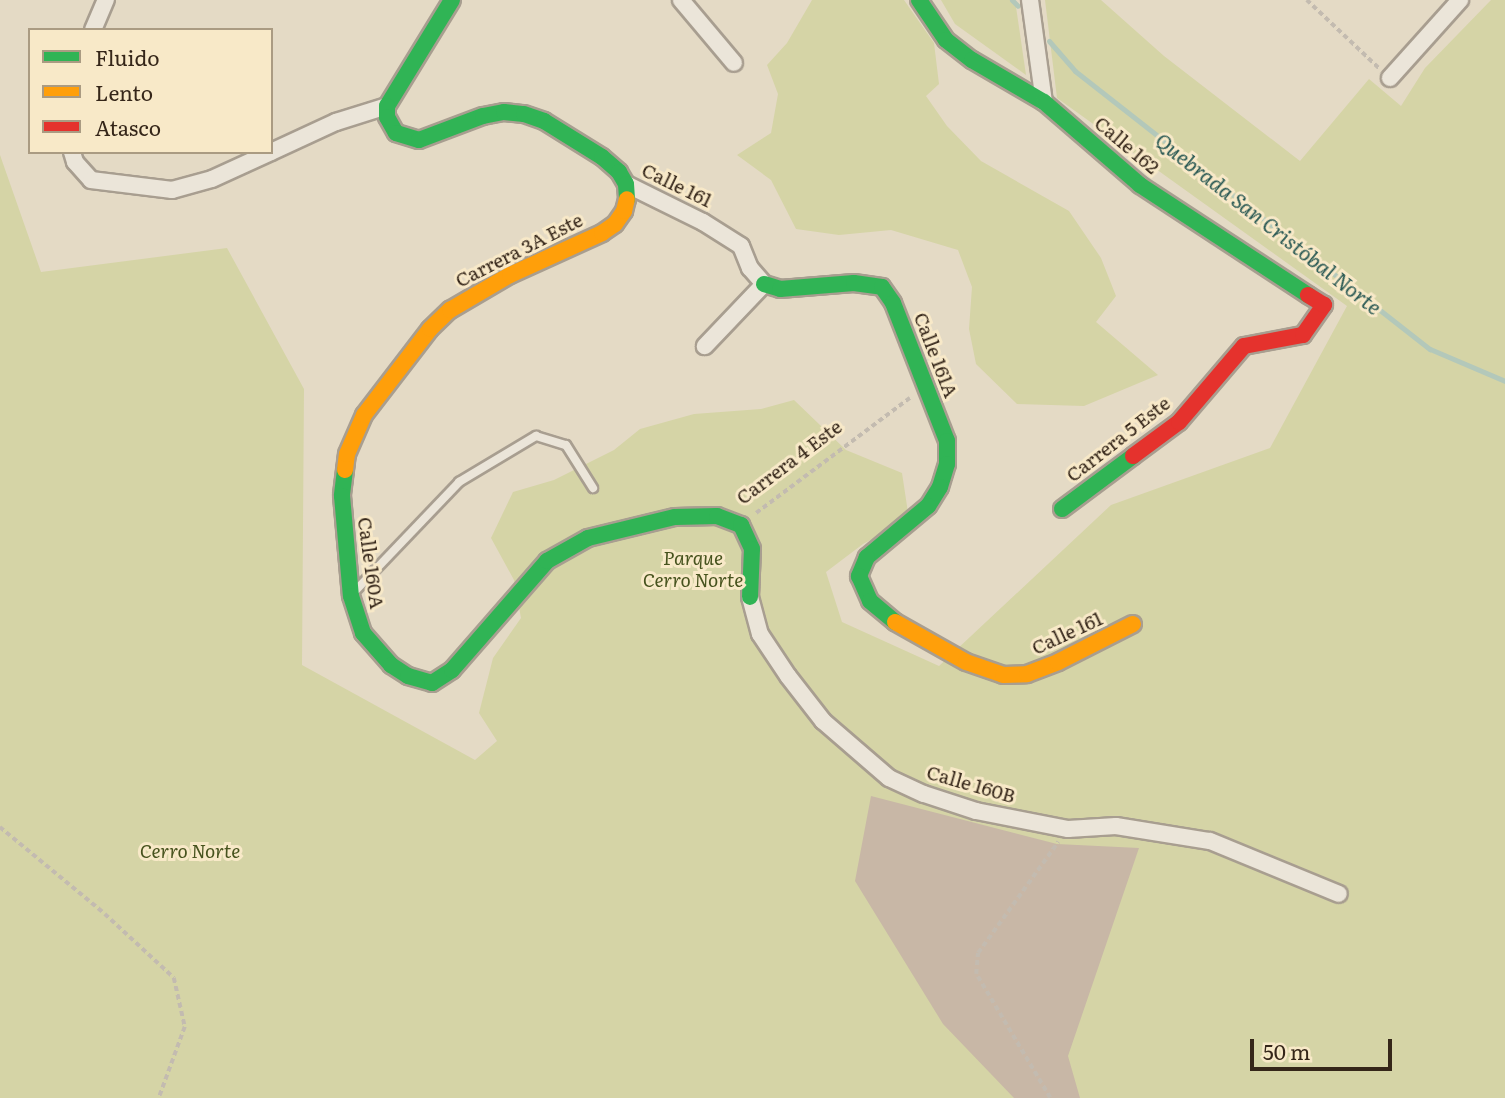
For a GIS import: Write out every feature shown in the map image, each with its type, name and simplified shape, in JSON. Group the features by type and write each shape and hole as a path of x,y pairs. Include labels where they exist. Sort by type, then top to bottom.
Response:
{"street":[{"path":"94,28 106,0"},
{"path":"273,151 336,122 387,106 452,0"},
{"path":"681,0 734,62"},
{"name":"Calle 162","path":"919,0 946,40 1005,82 1044,102 1140,185 1324,305"},
{"path":"1030,0 1044,102"},
{"path":"1390,78 1460,0"},
{"name":"Calle 161","path":"387,106 387,117 396,133 405,138 419,140 483,116 505,112 524,114 544,121 601,157 626,184 703,222 741,246 750,268 764,284"},
{"path":"73,154 75,162 91,180 172,190 212,179 267,154"},
{"name":"Carrera 3A Este","path":"364,415 430,329 450,310 474,293 615,223 624,211 626,184"},
{"path":"705,346 764,284"},
{"name":"Calle 161A","path":"764,284 780,289 854,284 882,287 893,303 947,441 947,464 940,488 928,506 866,557 859,576 870,601"},
{"name":"Carrera 5 Este","path":"1062,509 1180,422 1244,346 1303,335 1324,305"},
{"name":"Calle 160A","path":"364,415 352,437 343,470 342,496 351,596 358,621 372,646 408,676 432,683"},
{"name":"Carrera 4 Este","path":"432,683 452,670 529,578 562,551 588,538 676,517 717,516 741,525"},
{"name":"Calle 160B","path":"741,525 748,535 752,549 750,597 760,634 823,721 889,778 924,794 976,811 1068,829 1116,826 1210,841 1339,894"},
{"name":"Calle 161","path":"870,601 925,641 966,662 1003,675 1027,674 1058,662 1133,624"}],"lane":[{"path":"351,596 458,482 536,436 566,445 593,488"}],"path":[{"path":"1307,0 1390,78"},
{"name":"Carrera 4 Este","path":"741,525 926,386"},
{"path":"0,827 105,914 174,978 185,1027 159,1098"},
{"path":"1050,1098 976,974 978,953 1068,829"}],"green space":[{"path":"812,0 904,0 934,43 939,84 926,96 947,126 981,161 1069,211 1101,258 1116,296 1096,322 1158,375 1084,406 1017,404 976,364 969,329 972,287 958,250 891,230 839,235 796,229 771,180 737,155 771,133 778,94 767,65 787,43"},
{"path":"941,0 1015,0 1026,75 955,24"},
{"path":"1045,0 1101,0 1164,56 1300,161 1369,79 1401,106 1425,68 1491,0 1505,0 1505,1098 0,1098 0,155 41,272 227,248 304,389 302,665 475,760 497,741 479,713 493,658 521,618 514,580 491,538 513,492 554,480 614,450 640,429 694,414 761,409 794,400 846,450 902,473 909,519 863,544 826,572 842,622 939,666 1111,505 1270,448 1347,306 1057,98"}],"building":[{"path":"871,796 1057,844 1139,848 1068,1056 1080,1098 1014,1098 943,1024 855,881"}],"waterway":[{"name":"Quebrada San Cristóbal Norte","path":"1012,0 1018,6"},
{"name":"Quebrada San Cristóbal Norte","path":"1049,41 1075,71 1430,349 1505,381"}],"traffic: fast":[{"path":"452,0 387,106 387,117 396,133 419,140 483,116 504,112 524,114 544,121 602,157 619,172 626,184 627,199"},
{"path":"919,0 946,40 972,60 1044,102 1140,185 1308,295"},
{"path":"764,284 780,289 854,283 882,287 893,303 947,441 947,464 940,487 928,506 867,557 859,576 870,601 895,622"},
{"path":"1062,509 1133,456"},
{"path":"345,470 342,496 351,596 363,633 391,665 408,676 432,683 452,670 547,561 588,538 675,517 717,516 741,525 752,549 750,597"}],"traffic: slow":[{"path":"345,470 347,454 364,415 430,329 450,310 510,275 602,233 615,224 624,211 627,199"},
{"path":"895,622 966,662 1003,675 1027,674 1058,662 1133,624"}],"traffic: jam":[{"path":"1133,456 1179,422 1244,346 1303,335 1324,305 1308,295"}],"park label":[{"name":"Parque Cerro Norte","path":"693,569"},
{"name":"Cerro Norte","path":"190,851"}]}
